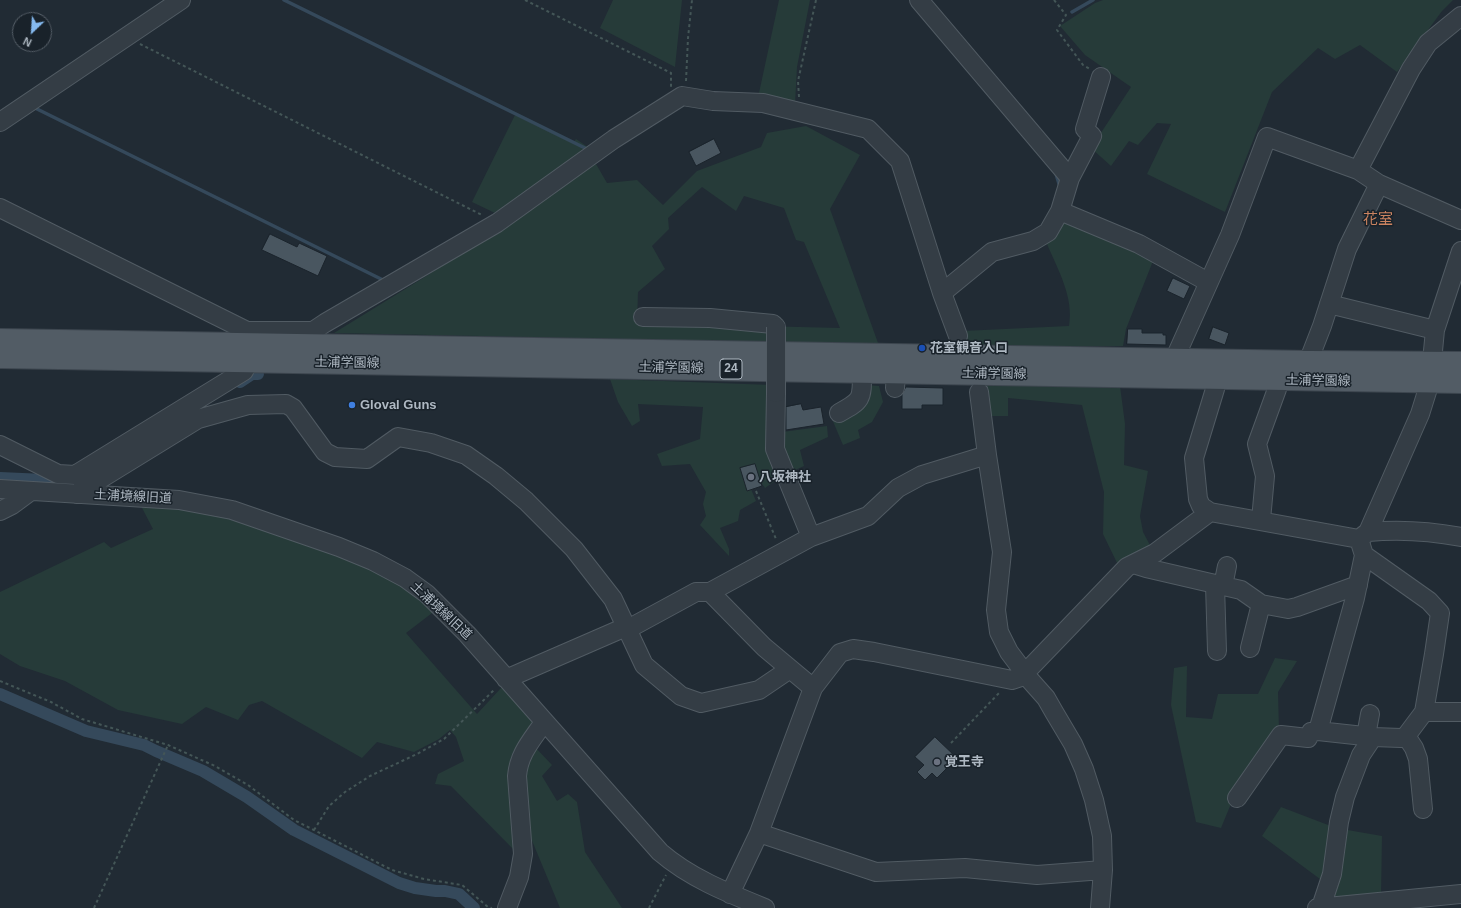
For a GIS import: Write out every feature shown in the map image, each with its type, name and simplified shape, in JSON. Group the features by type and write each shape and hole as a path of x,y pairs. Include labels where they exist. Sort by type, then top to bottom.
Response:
{"main road":[{"name":"土浦学園線","path":"0,340 310,346 896,372 1174,360 1308,362 1430,373 1461,382"},
{"name":"土浦学園線","path":"0,357 248,346"},
{"name":"土浦学園線","path":"310,346 862,371 1277,380 1430,373 1461,363"}],"street":[{"path":"0,122 181,0"},
{"path":"919,0 1070,178"},
{"path":"1358,170 1411,69 1428,43 1461,16"},
{"path":"942,293 992,252 1033,241 1048,232 1060,211 1070,178 1092,136 1085,129 1101,76"},
{"path":"0,208 248,346 310,346 332,319 497,223 614,139 684,96 713,101 763,103 868,129 900,161 942,293 958,336"},
{"path":"1174,360 1230,235 1267,137 1358,170 1379,184 1461,220"},
{"path":"1308,362 1322,326 1347,249 1379,184"},
{"path":"1060,211 1139,244 1208,282"},
{"path":"1318,731 1358,584 1364,542 1420,414 1430,373 1435,330 1461,252"},
{"path":"1329,304 1435,330"},
{"path":"643,317 710,318 773,324 776,327 775,449 811,538"},
{"path":"76,494 194,411 244,371 248,346"},
{"path":"839,413 856,404 861,393 862,371"},
{"path":"1216,378 1215,389 1194,458 1198,499 1201,506 1210,512 1261,520 1364,542 1429,601 1440,613 1424,712 1406,736 1401,738 1370,737 1318,731 1311,732 1308,738 1281,735 1237,798"},
{"path":"1261,520 1265,476 1257,444 1277,389 1277,380"},
{"path":"979,392 1002,552 996,610 999,632 1019,677"},
{"path":"0,445 58,474 75,475 194,411 248,405 286,404 293,408 325,452 335,457 367,459 398,437 431,443 466,455 496,476 526,501 568,544 613,599 644,665 681,696 701,703 759,690 790,669"},
{"path":"506,679 621,629 628,629 696,592 710,592 811,538 868,516 898,488 922,475 987,454"},
{"name":"土浦境線旧道","path":"0,489 179,500 232,510 353,553 405,578 428,594 467,634 648,840 672,863 730,894 764,908"},
{"path":"0,511 12,505 31,491"},
{"path":"1019,677 1127,567 1155,553 1210,512"},
{"path":"1364,542 1383,530 1432,532 1461,537"},
{"path":"1133,564 1241,590 1262,604 1288,609 1358,584"},
{"path":"1217,651 1219,585 1227,566"},
{"path":"710,592 764,647 813,688"},
{"path":"1250,648 1262,604"},
{"path":"730,894 759,833 813,688 840,652 853,649 1030,680 1046,698 1073,744 1084,769 1099,818 1102,836 1103,870 1100,908"},
{"path":"1424,712 1461,712"},
{"path":"1321,908 1332,874 1339,822 1345,797 1361,755 1370,737 1370,714"},
{"path":"507,908 520,878 523,854 517,776 518,764 521,756 544,722"},
{"path":"1406,736 1414,748 1418,759 1424,809"},
{"path":"759,833 876,872 965,868 1037,876 1103,870"},
{"path":"1317,908 1461,894"}],"path":[{"path":"525,0 671,72 672,90 684,96 692,0"},
{"path":"799,113 798,81 816,0"},
{"path":"1054,0 1066,15 1057,30 1083,65 1101,76"},
{"path":"138,43 497,223"},
{"path":"756,491 782,553"},
{"path":"951,743 1019,677"},
{"path":"314,830 329,806 345,792 370,776 444,740 506,679"},
{"path":"0,682 51,702 82,719 168,745 215,766 242,782 294,820 392,870 424,879 462,886 488,907 492,908"},
{"path":"94,908 168,745"},
{"path":"649,908 672,863"}],"green space":[{"path":"613,0 682,0 675,67 600,28"},
{"path":"779,0 810,0 797,67 795,104 759,93"},
{"path":"1103,0 1453,0 1442,11 1397,72 1360,45 1335,59 1318,48 1272,92 1225,212 1147,174 1171,124 1157,123 1138,145 1129,141 1111,166 1091,148 1131,87 1085,55 1060,26 1095,3"},
{"path":"515,115 573,143 576,139 592,150 495,213 472,202"},
{"path":"806,126 860,155 830,209 878,343 334,333 428,275 596,164 607,183 637,180 663,205 697,171 761,147 767,133","holes":["702,187 736,211 744,196 784,208 796,240 804,242 840,328 637,323 638,292 665,269 652,246 669,229 668,218"]},
{"path":"1061,218 1081,225 1153,261 1126,329 1123,346 966,347 962,331 1069,326 1070,315 1067,294 1047,244"},
{"path":"610,379 772,385 782,432 827,426 828,437 800,450 804,466 784,475 765,488 751,468 743,470 756,501 740,510 738,521 720,528 729,549 729,556 700,525 706,516 703,504 706,492 690,464 662,466 657,454 700,439 703,407 638,404 640,421 632,426 618,402"},
{"path":"866,385 879,386 883,402 872,422 858,430 860,438 843,445 832,419 851,411"},
{"path":"985,385 1120,386 1125,424 1124,465 1148,471 1140,516 1143,532 1152,549 1119,567 1103,534 1104,492 1082,405 1008,398 1008,416 988,416"},
{"path":"140,504 186,508 222,514 334,551 404,583 436,610 406,633 477,714 501,688 507,690 531,717 532,722 520,743 514,850 451,786 435,784 438,774 464,761 456,737 450,730 439,739 414,752 377,742 362,758 262,701 249,705 238,720 206,707 182,724 118,710 65,681 20,666 0,654 0,592 104,542 111,548 153,529"},
{"path":"1275,658 1297,661 1278,692 1279,730 1233,799 1221,828 1196,822 1171,705 1174,668 1187,666 1186,717 1212,719 1218,694 1258,694"},
{"path":"535,747 552,765 542,776 557,801 568,794 577,802 585,852 622,908 560,908 523,819 525,766"},
{"path":"1281,807 1336,828 1382,836 1381,896 1330,901 1324,882 1262,836"}],"building":[{"path":"714,139 721,153 696,166 689,152"},
{"path":"270,234 297,247 299,243 327,256 318,276 262,250"},
{"path":"1173,278 1190,286 1184,299 1167,291"},
{"path":"1213,327 1229,333 1225,345 1209,339"},
{"path":"1128,329 1142,329 1142,333 1163,333 1163,335 1166,335 1166,345 1127,344"},
{"path":"906,387 943,388 943,405 922,405 922,409 902,409 902,395"},
{"path":"801,404 803,410 821,407 824,424 786,430 786,407"},
{"name":"八坂神社","path":"755,464 762,486 747,491 740,468"},
{"name":"覚王寺","path":"935,737 957,758 937,778 932,773 925,780 917,772 924,765 915,757"}],"waterway":[{"path":"284,0 589,150"},
{"path":"1072,12 1093,0"},
{"path":"33,107 385,281"},
{"path":"1056,174 1060,187"},
{"path":"240,382 252,374 258,374"},
{"path":"0,478 67,481"},
{"path":"0,694 86,731 144,745 203,771 247,797 294,830 399,883 415,888 459,894 474,908"}],"place":[{"name":"花室観音入口","path":"922,348"},
{"name":"Gloval Guns","path":"352,405"},
{"name":"八坂神社","path":"751,477"},
{"name":"覚王寺","path":"937,762"}],"district":[{"name":"花室","path":"1378,220"}]}
